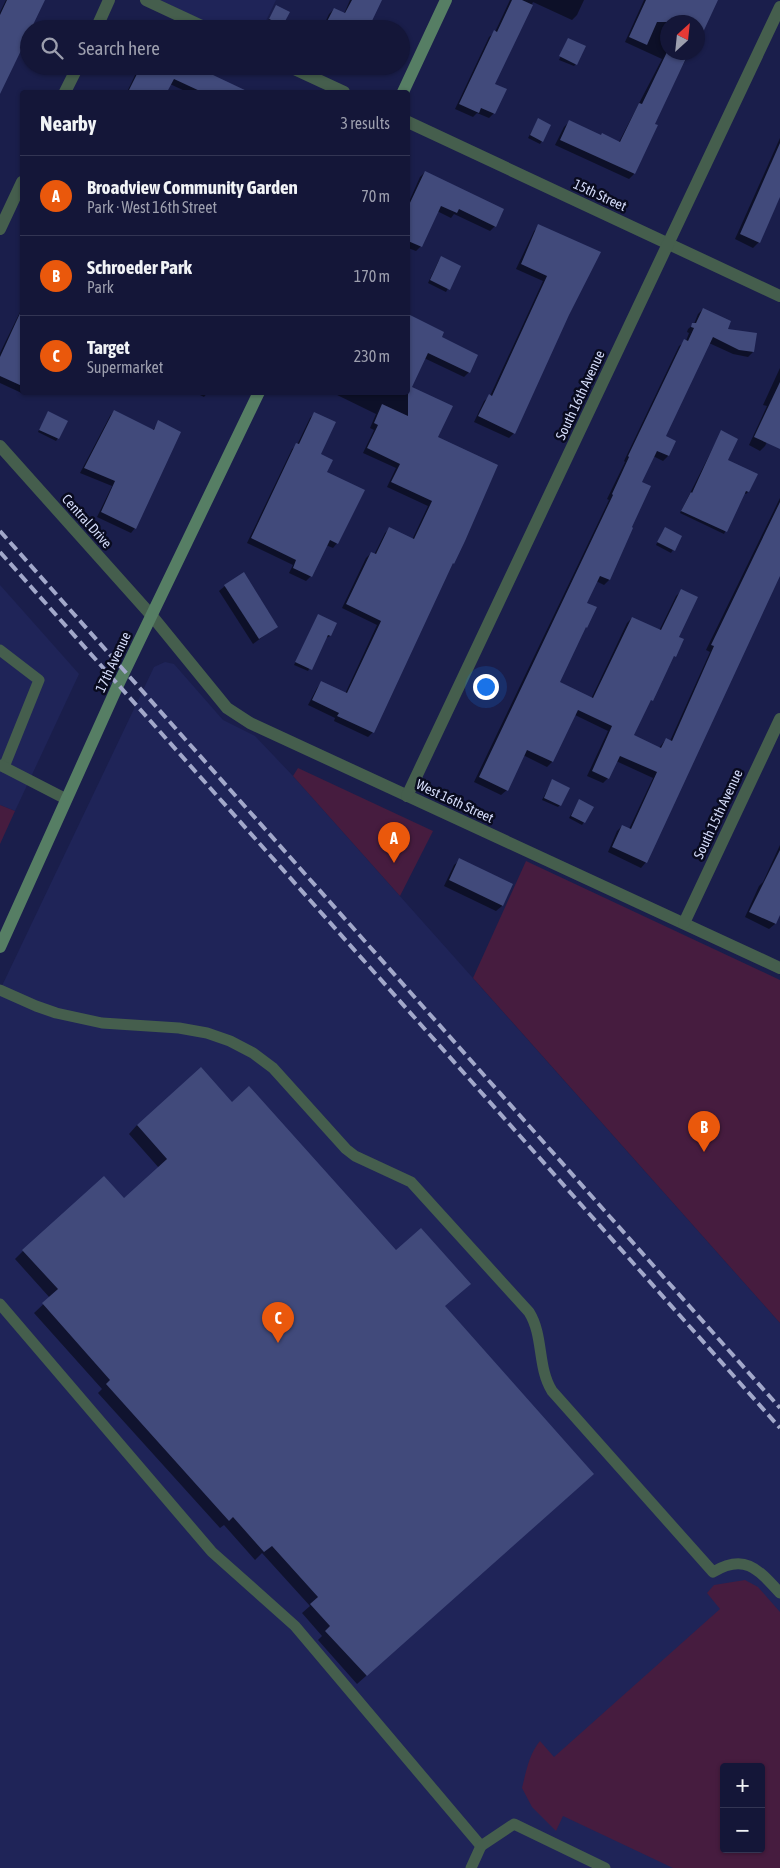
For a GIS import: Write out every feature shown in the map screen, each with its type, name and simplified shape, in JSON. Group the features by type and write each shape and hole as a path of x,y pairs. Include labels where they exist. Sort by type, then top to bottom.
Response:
{"street":[{"path":"100,20 109,0"},
{"path":"146,0 189,20"},
{"path":"404,90 446,0"},
{"name":"South 16th Avenue","path":"407,796 780,7"},
{"path":"66,90 74,75"},
{"path":"307,75 340,90"},
{"name":"15th Street","path":"410,123 780,296"},
{"path":"0,229 20,186"},
{"name":"17th Avenue","path":"0,947 66,799 258,395"},
{"name":"Central Drive","path":"0,446 152,616"},
{"name":"West 16th Street","path":"152,616 227,708 250,723 780,968"},
{"name":"South 15th Avenue","path":"684,923 780,718"}],"lane":[{"path":"0,650 39,680 2,766 66,799"},
{"path":"0,990 56,1013 102,1023 179,1028 206,1033 230,1041 273,1068 346,1148 356,1156 411,1182 529,1312 538,1332 544,1374 552,1391 713,1572 724,1565 737,1563 750,1566 762,1573 780,1593"},
{"path":"0,1304 212,1552 295,1626 481,1846"},
{"path":"471,1868 481,1846 514,1824 605,1868"}],"shaded area":[{"path":"160,0 276,0 266,20 201,20"},
{"path":"0,585 79,674 15,811 0,805"},
{"path":"165,662 174,664 223,720 255,736 293,776 780,1323 780,1868 0,1868 0,990 154,667"},
{"path":"298,768 433,831 400,896 293,776"},
{"path":"0,805 15,811 0,844"},
{"path":"526,861 780,980 780,1323 473,978"},
{"path":"745,1580 758,1587 780,1612 780,1868 673,1868 563,1816 556,1831 532,1807 522,1788 528,1763 540,1741 554,1757 720,1609 707,1593 714,1585"}],"building":[{"path":"7,0 45,0 35,20 20,20 20,53 0,94 0,15"},
{"path":"352,0 382,0 372,20 328,20 334,8 345,13"},
{"path":"512,0 522,0 533,5 495,84 507,89 495,114 481,108 479,113 459,104 494,30 497,32"},
{"path":"646,0 718,0 705,28 705,15 660,15 660,22 657,22 647,45 629,37"},
{"path":"276,5 290,12 286,20 269,19"},
{"path":"568,38 586,46 577,65 559,56"},
{"path":"663,60 685,60 655,124 658,125 635,174 560,140 569,120 620,142 639,103 642,104"},
{"path":"136,75 213,75 245,90 198,90 174,79 168,90 129,90"},
{"path":"538,118 551,125 543,142 530,135"},
{"path":"780,143 780,197 760,243 740,234"},
{"path":"425,171 504,209 496,227 459,209 457,213 441,206 422,247 410,242 410,203"},
{"path":"538,224 601,252 569,315 515,434 478,416 489,394 492,396 547,276 521,264"},
{"path":"441,256 461,266 450,290 430,280"},
{"path":"703,308 731,321 728,329 757,333 754,352 739,350 713,337 666,436 676,441 669,456 657,451 642,482 651,486 610,580 600,576 587,603 597,607 560,682 593,698 632,617 661,630 681,589 698,597 679,637 684,639 676,657 674,656 653,701 651,700 634,735 661,748 666,738 672,741 714,646 711,645 780,502 780,576 647,863 612,847 622,825 631,829 657,772 620,756 609,779 592,771 612,726 578,710 553,762 527,750 508,791 479,777 613,495 628,456 684,339 688,341 694,328 691,327 692,323 696,323"},
{"path":"20,313 20,385 0,376 0,357"},
{"path":"410,315 444,332 442,337 478,355 470,373 428,353 412,387 453,406 438,437 498,465 465,541 374,733 337,716 339,713 312,700 321,681 347,693 381,621 346,604 371,552 376,554 389,527 414,539 432,501 391,482 400,464 367,448 378,425 374,423 382,404 408,416 408,395 410,395"},
{"path":"780,382 780,449 754,437"},
{"path":"114,410 154,430 158,420 181,432 136,529 101,512 115,481 84,468"},
{"path":"48,411 68,421 59,439 39,430"},
{"path":"314,412 336,422 321,454 333,460 327,472 365,490 338,544 330,540 312,577 293,568 296,560 251,538 296,443 299,444"},
{"path":"721,430 738,439 728,460 758,474 749,492 746,491 727,532 681,511 692,493"},
{"path":"665,527 682,536 675,551 657,542"},
{"path":"244,572 278,627 259,639 224,585"},
{"path":"318,614 337,623 331,636 328,635 312,670 295,662"},
{"path":"552,779 570,788 561,806 544,798"},
{"path":"579,799 594,807 585,823 571,816"},
{"path":"780,850 780,915 776,924 749,912"},
{"path":"459,858 513,884 503,906 449,880"},
{"path":"201,1067 232,1102 249,1086 396,1250 421,1228 471,1284 445,1306 594,1474 367,1676 325,1631 330,1626 310,1604 318,1597 272,1546 264,1552 233,1517 229,1521 106,1384 110,1380 42,1303 58,1289 22,1250 104,1176 124,1198 167,1159 137,1125"}],"railway":[{"path":"0,531 780,1408"},
{"path":"0,552 780,1428"}],"place":[{"name":"Broadview Community Garden","path":"394,863"},
{"name":"Schroeder Park","path":"704,1152"},
{"name":"Target","path":"278,1343"}]}
